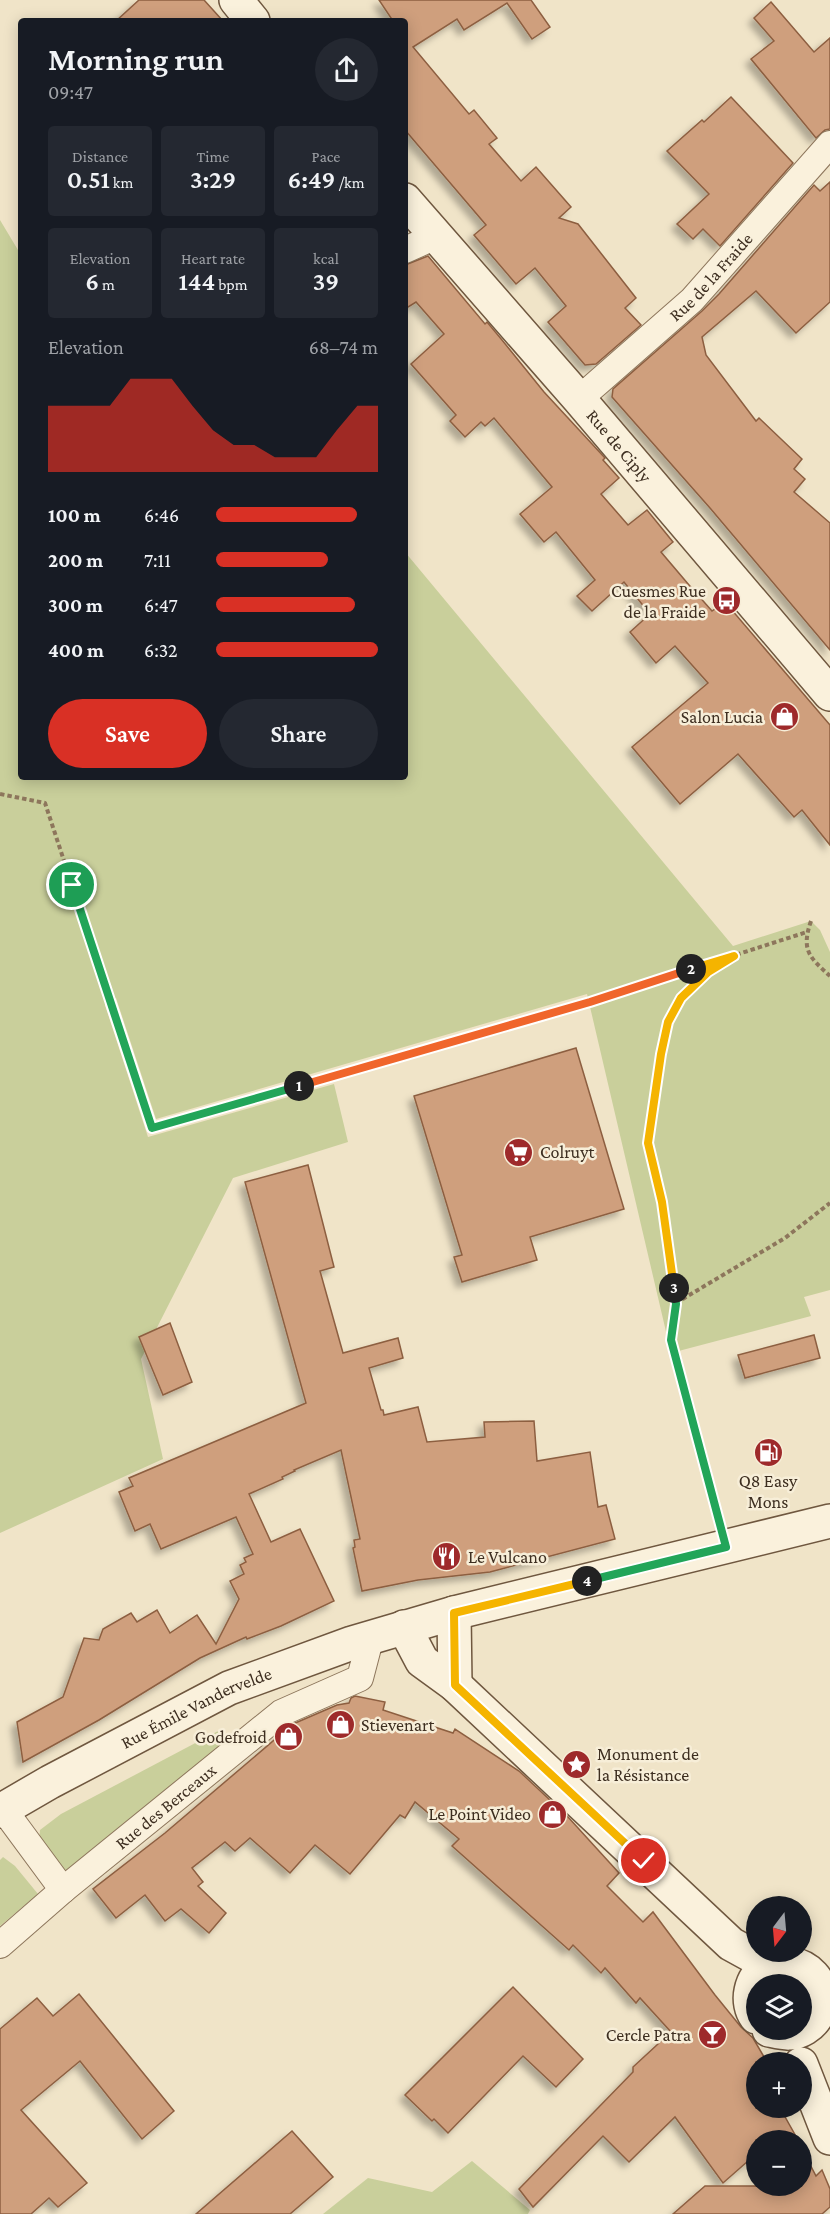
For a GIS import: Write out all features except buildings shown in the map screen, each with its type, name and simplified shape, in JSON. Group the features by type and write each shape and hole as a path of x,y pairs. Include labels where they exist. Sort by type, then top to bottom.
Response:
{"street":[{"path":"236,0 251,18"},
{"name":"Rue de la Fraide","path":"579,399 692,300 830,144"},
{"name":"Rue de Ciply","path":"408,203 579,399 830,694"},
{"path":"408,249 436,236"},
{"name":"Rue Émile Vandervelde","path":"1,1812 50,1782 229,1688 388,1631 830,1521"},
{"path":"454,1613 455,1685"},
{"path":"388,1631 422,1661 455,1685 731,1944 749,1974"},
{"name":"Rue des Berceaux","path":"0,1945 63,1890 281,1713 360,1678 388,1631"},
{"path":"1,1812 63,1890"},
{"path":"773,1974 784,1962 795,1964 808,1970 825,1984 821,2008 815,2019 790,2048 830,2138"}],"path":[{"path":"0,794 45,803 152,1128 590,1002 807,932"},
{"path":"812,921 807,932 806,948 813,961 830,976"},
{"path":"726,1547 671,1340 676,1304 662,1202 648,1143 668,1022 681,998 708,972 734,956"},
{"path":"676,1304 785,1238 830,1203"}],"green space":[{"path":"0,220 18,250 18,780 408,780 408,556 733,946 811,921 820,930 830,952 830,1290 804,1297 811,1316 671,1353 587,994 156,1119 116,998 105,1005 148,1137 334,1084 348,1142 233,1178 141,1359 163,1459 0,1533"},
{"path":"220,1730 227,1741 67,1874 39,1840 40,1830 61,1814"},
{"path":"3,1857 15,1866 38,1894 0,1926 0,1860"},
{"path":"472,2161 530,2210 528,2214 323,2214 368,2178 432,2192"}],"place":[{"name":"Cuesmes Rue de la Fraide","path":"727,601"},
{"name":"Salon Lucia","path":"784,717"},
{"name":"Colruyt","path":"519,1152"},
{"name":"Q8 Easy Mons","path":"768,1452"},
{"name":"Le Vulcano","path":"447,1557"},
{"name":"Stievenart","path":"340,1725"},
{"name":"Godefroid","path":"288,1737"},
{"name":"Monument de la Résistance","path":"576,1764"},
{"name":"Le Point Video","path":"552,1814"},
{"name":"Cercle Patra","path":"712,2035"}],"route":[{"path":"72,885 152,1128 590,1002 734,956 708,972 681,998 668,1022 648,1143 662,1202 676,1304 671,1340 726,1547 454,1613 455,1685 644,1861"}]}
